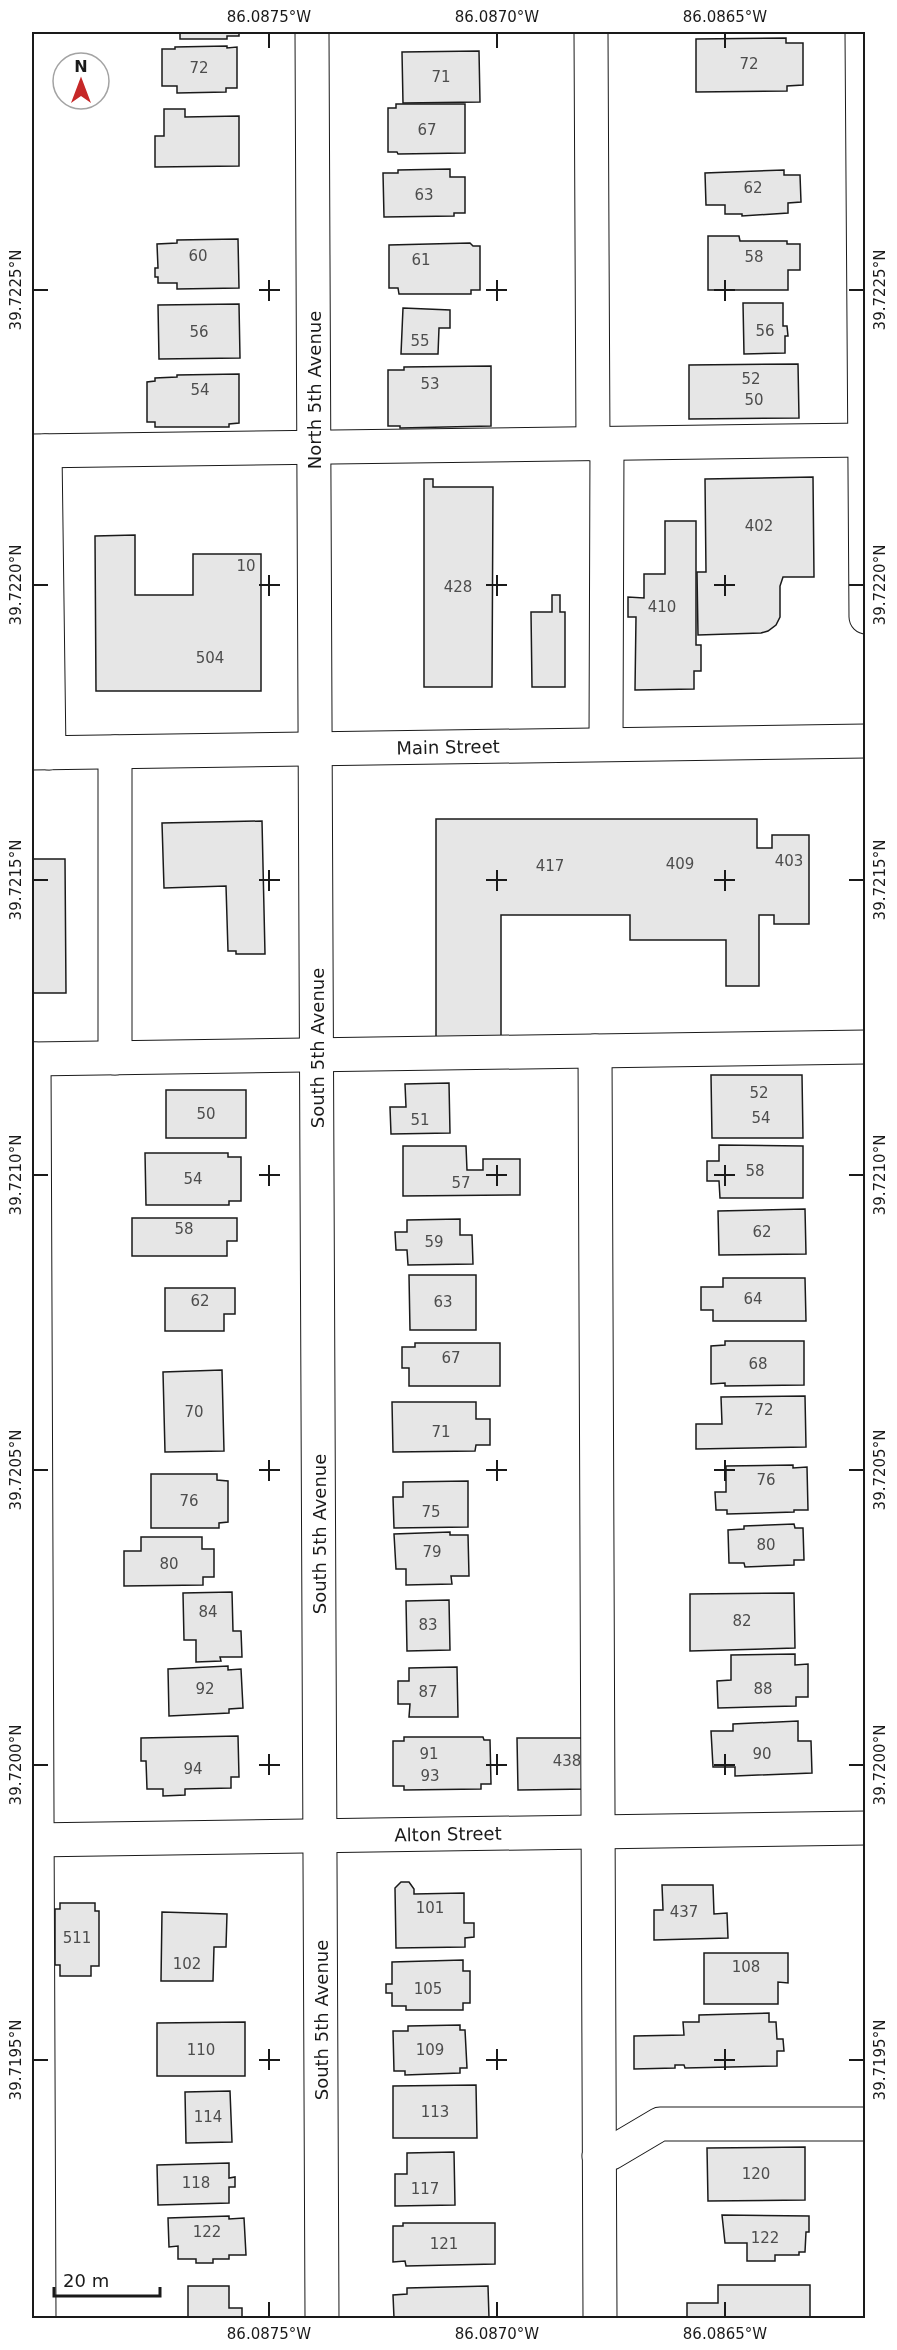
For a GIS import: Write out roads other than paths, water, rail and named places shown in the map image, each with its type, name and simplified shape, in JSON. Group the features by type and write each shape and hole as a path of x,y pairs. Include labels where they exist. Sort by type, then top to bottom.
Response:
{"street":[{"name":"North 5th Avenue","path":"312,32 315,749"},
{"path":"591,32 606,744"},
{"path":"862,32 866,617"},
{"path":"40,753 38,451 865,440"},
{"name":"Main Street","path":"40,753 866,741"},
{"name":"South 5th Avenue","path":"315,749 322,2319"},
{"path":"115,752 115,1058"},
{"path":"39,2319 34,1840 33,1059 866,1047"},
{"path":"595,1051 600,2319"},
{"name":"Alton Street","path":"34,1840 866,1828"},
{"path":"599,2156 611,2153 660,2124 866,2124"}]}
